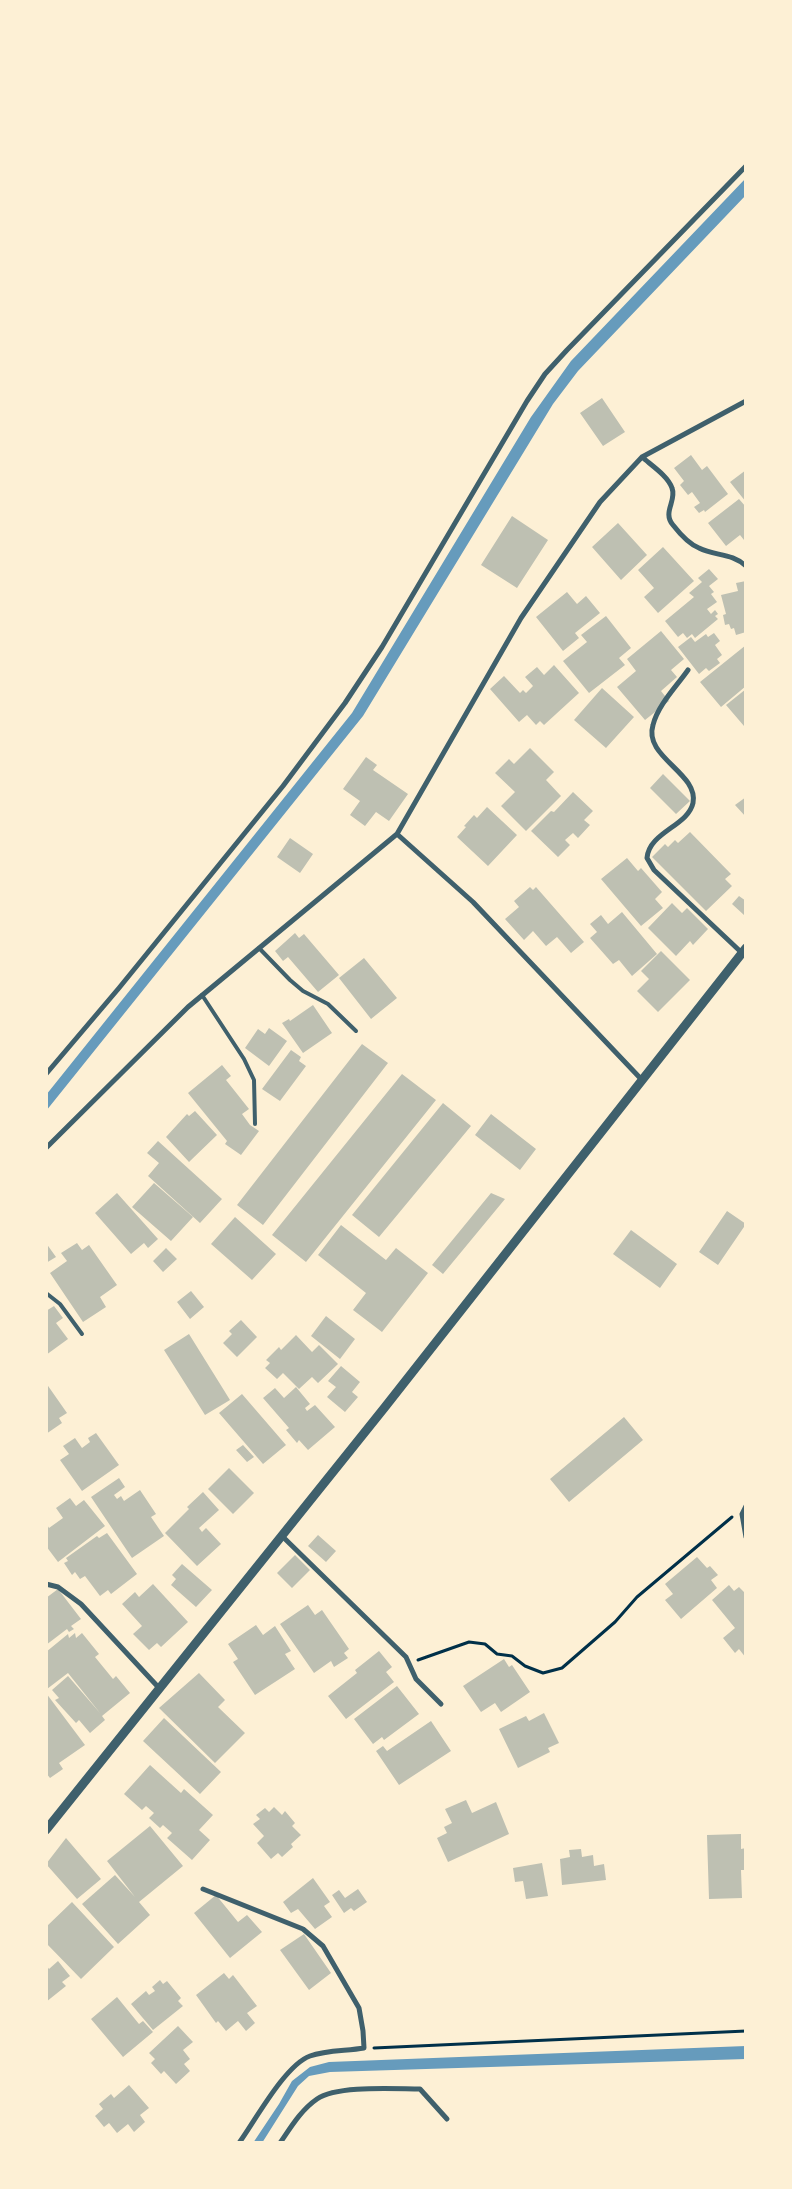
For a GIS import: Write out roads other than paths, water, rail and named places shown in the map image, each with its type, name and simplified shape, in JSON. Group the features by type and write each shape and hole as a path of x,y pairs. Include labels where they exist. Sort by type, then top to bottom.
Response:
{"street":[{"path":"46,1074 119,988 283,786 345,703 382,646 527,400 545,374 746,166"},
{"path":"46,1148 202,995 396,834 521,618 600,502 621,477 642,457 746,401"},
{"path":"642,457 671,486 673,490 668,515 672,524 683,536 697,548 735,558 746,566"},
{"path":"46,1830 282,1536 744,951 654,870 647,858 652,845 688,812 693,802 694,796 690,787 655,745 651,732 659,711 688,670"},
{"path":"396,834 480,908 642,1080"},
{"path":"746,1506 742,1514 746,1537"},
{"path":"282,1536 406,1657 416,1679 441,1704"},
{"path":"46,1584 64,1591 81,1604 160,1689"},
{"path":"203,1888 302,1928 323,1946 359,2008 363,2030 364,2048 310,2056 286,2074 239,2143"},
{"path":"280,2143 304,2111 319,2098 340,2091 420,2089 447,2119"}],"lane":[{"path":"259,948 290,980 303,991 328,1004 356,1031"},
{"path":"202,995 244,1059 254,1080 254,1124"},
{"path":"46,1293 60,1304 82,1334"}],"water":[{"path":"746,178 746,195 578,371 553,404 363,716 46,1111 46,1095 352,713 531,417 571,361"},
{"path":"746,2046 746,2059 330,2072 309,2076 298,2086 262,2143 253,2143 292,2081 310,2067 329,2062"}]}
